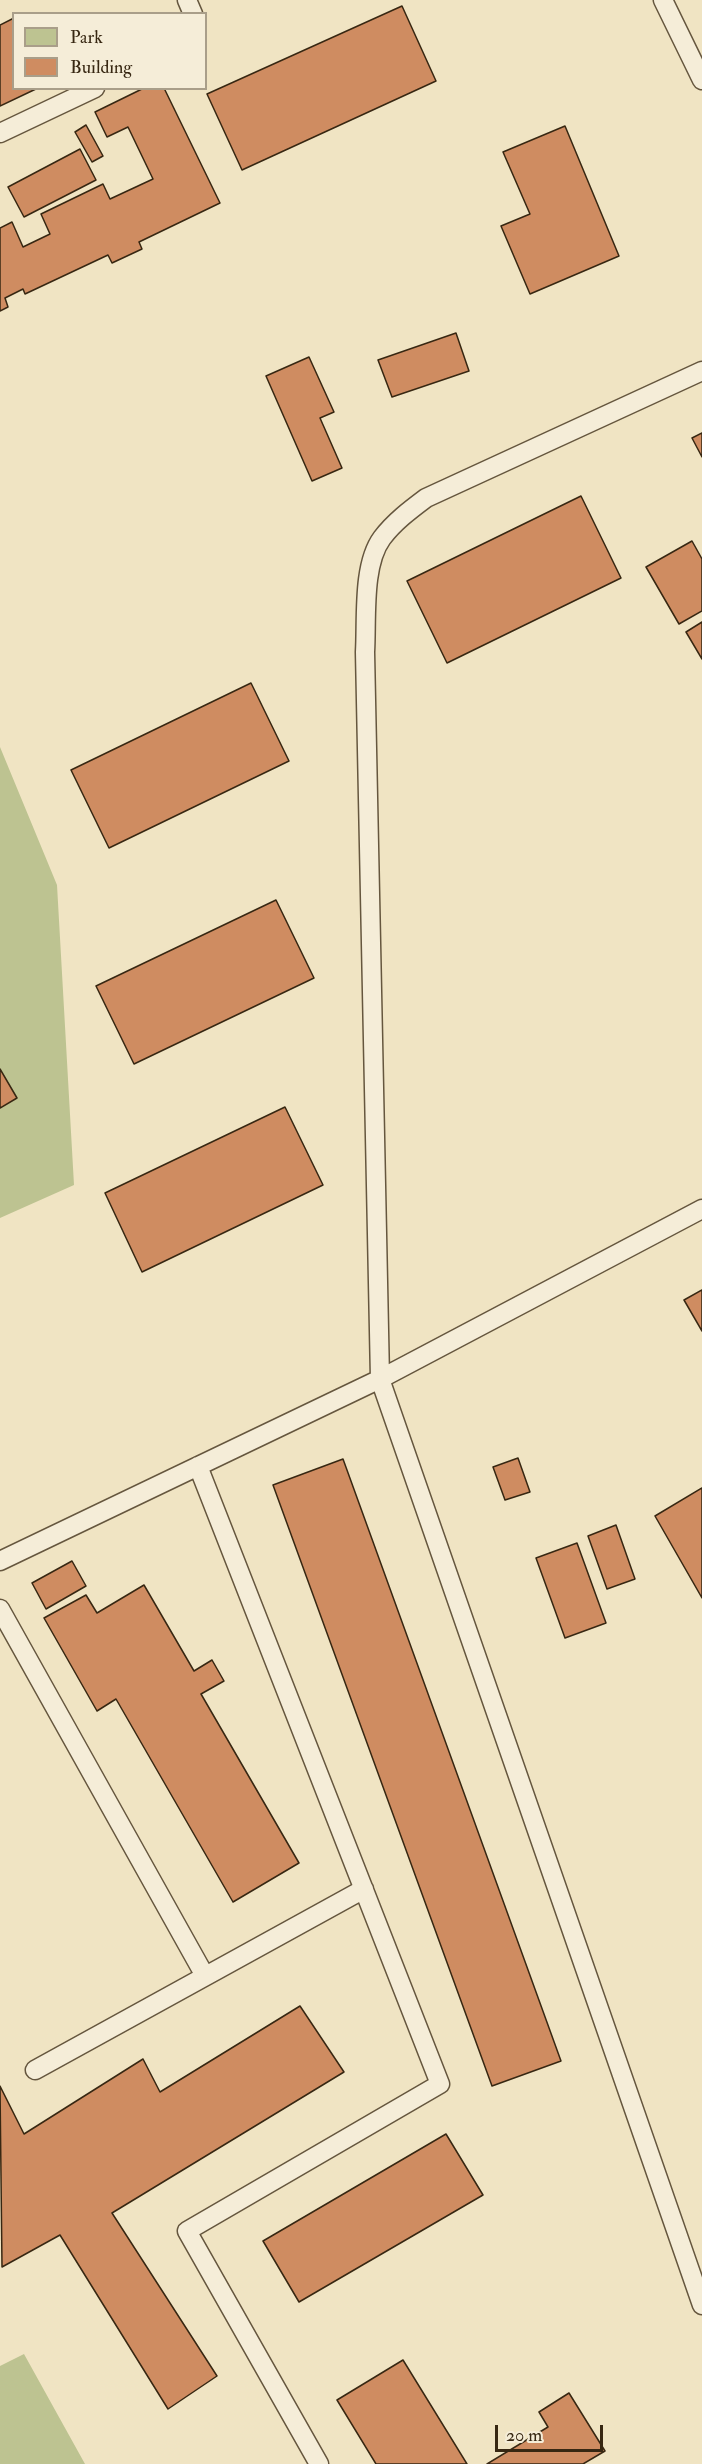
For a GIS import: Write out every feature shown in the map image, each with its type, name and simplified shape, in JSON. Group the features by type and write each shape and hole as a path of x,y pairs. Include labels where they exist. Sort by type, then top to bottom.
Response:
{"lane":[{"path":"663,0 702,80"},
{"path":"0,134 91,90"},
{"path":"702,371 426,498 397,521 380,540 369,570 365,652 380,1379 702,2305"},
{"path":"0,1561 380,1379 702,1209"},
{"path":"198,1466 440,2084 187,2230 319,2464"},
{"path":"0,1609 205,1976"},
{"path":"35,2070 364,1889"}],"green space":[{"path":"0,747 57,885 74,1185 0,1218"},
{"path":"24,2354 85,2464 0,2464 0,2366"}],"building":[{"path":"402,6 436,81 242,170 207,94"},
{"path":"12,19 12,90 34,90 0,106 0,25"},
{"path":"140,90 165,90 220,203 139,242 142,249 112,263 108,255 25,294 23,289 5,298 8,307 0,311 0,228 12,222 23,247 50,234 41,214 103,184 110,199 153,179 128,127 107,137 95,112"},
{"path":"86,125 103,156 92,162 75,132"},
{"path":"565,126 619,256 530,294 501,226 530,214 503,152"},
{"path":"80,149 96,180 24,217 8,187"},
{"path":"456,333 469,371 392,397 378,360"},
{"path":"309,357 334,412 320,418 342,468 312,481 266,376"},
{"path":"702,433 702,457 692,438"},
{"path":"581,496 621,578 447,663 407,581"},
{"path":"692,541 702,559 702,611 679,624 646,567"},
{"path":"702,622 702,659 686,632"},
{"path":"251,683 289,761 109,848 71,770"},
{"path":"276,900 314,978 134,1064 96,986"},
{"path":"0,1069 17,1098 0,1108"},
{"path":"285,1107 323,1185 142,1272 105,1193"},
{"path":"702,1290 702,1331 684,1300"},
{"path":"518,1458 530,1492 505,1500 493,1467"},
{"path":"343,1459 561,2061 492,2086 273,1485"},
{"path":"702,1488 702,1598 655,1516"},
{"path":"616,1525 635,1579 607,1589 588,1536"},
{"path":"577,1543 606,1623 565,1638 536,1558"},
{"path":"72,1561 86,1586 46,1609 32,1583"},
{"path":"144,1585 194,1671 212,1660 224,1681 201,1694 299,1863 233,1902 116,1699 97,1711 44,1618 86,1595 97,1613"},
{"path":"300,2006 344,2072 112,2213 217,2376 168,2409 60,2235 2,2267 0,2086 24,2134 143,2059 160,2092"},
{"path":"446,2134 483,2195 299,2302 263,2241"},
{"path":"403,2360 467,2464 376,2464 337,2400"},
{"path":"569,2393 605,2451 583,2464 487,2464 548,2427 539,2412"}]}
